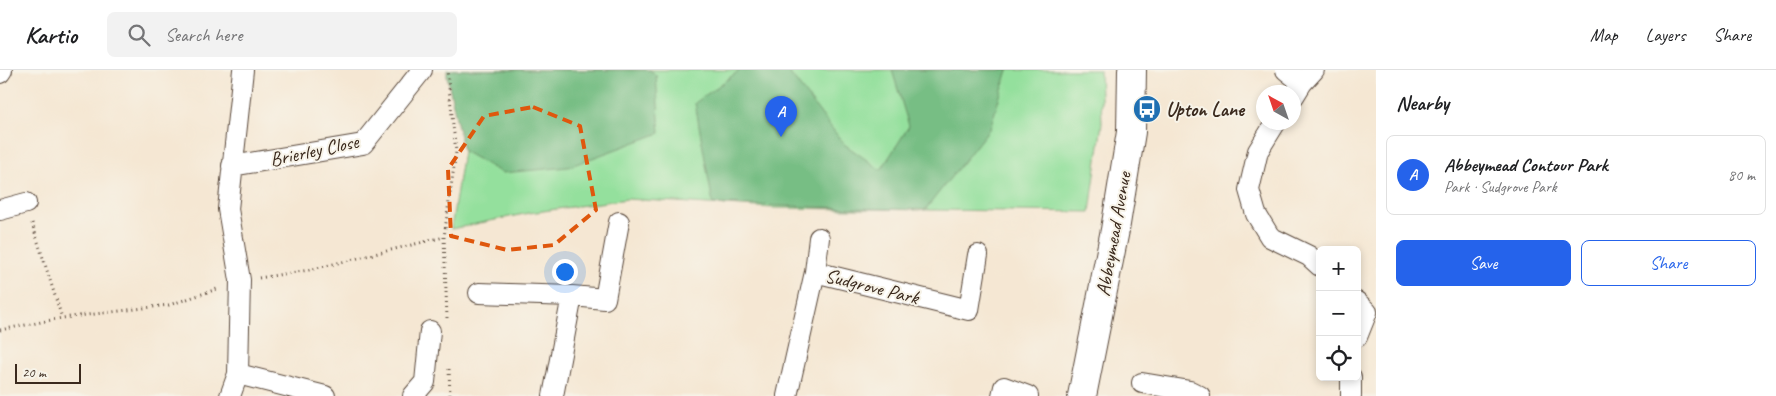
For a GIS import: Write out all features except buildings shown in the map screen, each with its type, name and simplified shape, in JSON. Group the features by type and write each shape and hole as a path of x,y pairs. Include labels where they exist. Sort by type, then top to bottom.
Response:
{"street":[{"path":"230,396 238,374 240,280 228,209 243,70"},
{"name":"Brierley Close","path":"232,166 366,146 422,70"},
{"name":"Abbeymead Avenue","path":"1082,396 1115,230 1131,132 1132,70"},
{"path":"1286,70 1303,83"},
{"path":"1271,130 1258,151 1250,190 1256,214 1270,237 1309,256 1316,262"},
{"path":"0,210 26,203"},
{"path":"479,293 605,299 619,222"},
{"path":"815,272 819,238"},
{"name":"Sudgrove Park","path":"787,396 815,272 968,310 978,255"},
{"path":"553,396 572,296"},
{"path":"1357,336 1362,307"},
{"path":"413,396 425,382 439,329"},
{"path":"238,374 325,396"},
{"path":"1351,381 1351,396"},
{"path":"1142,383 1190,391 1200,396"},
{"path":"1002,396 1004,387 1028,396"}],"path":[{"path":"439,329 444,238 456,152 447,70"},
{"path":"26,203 62,318"},
{"path":"449,366 450,396"}],"highlighted area":[{"path":"533,107 580,126 596,210 554,245 507,250 451,236 448,169 484,116"}],"green space":[{"path":"447,70 650,70 656,75 660,133 568,167 502,173 463,151"},
{"path":"453,70 1100,70 1102,123 1090,212 773,208 627,199 529,213 451,229 463,151"},
{"path":"740,70 788,71 844,144 881,170 909,126 892,70 1008,70 990,128 925,210 713,204 695,103"}],"place":[{"name":"Upton Lane","path":"1147,109"},
{"name":"Abbeymead Contour Park","path":"781,137"}]}
